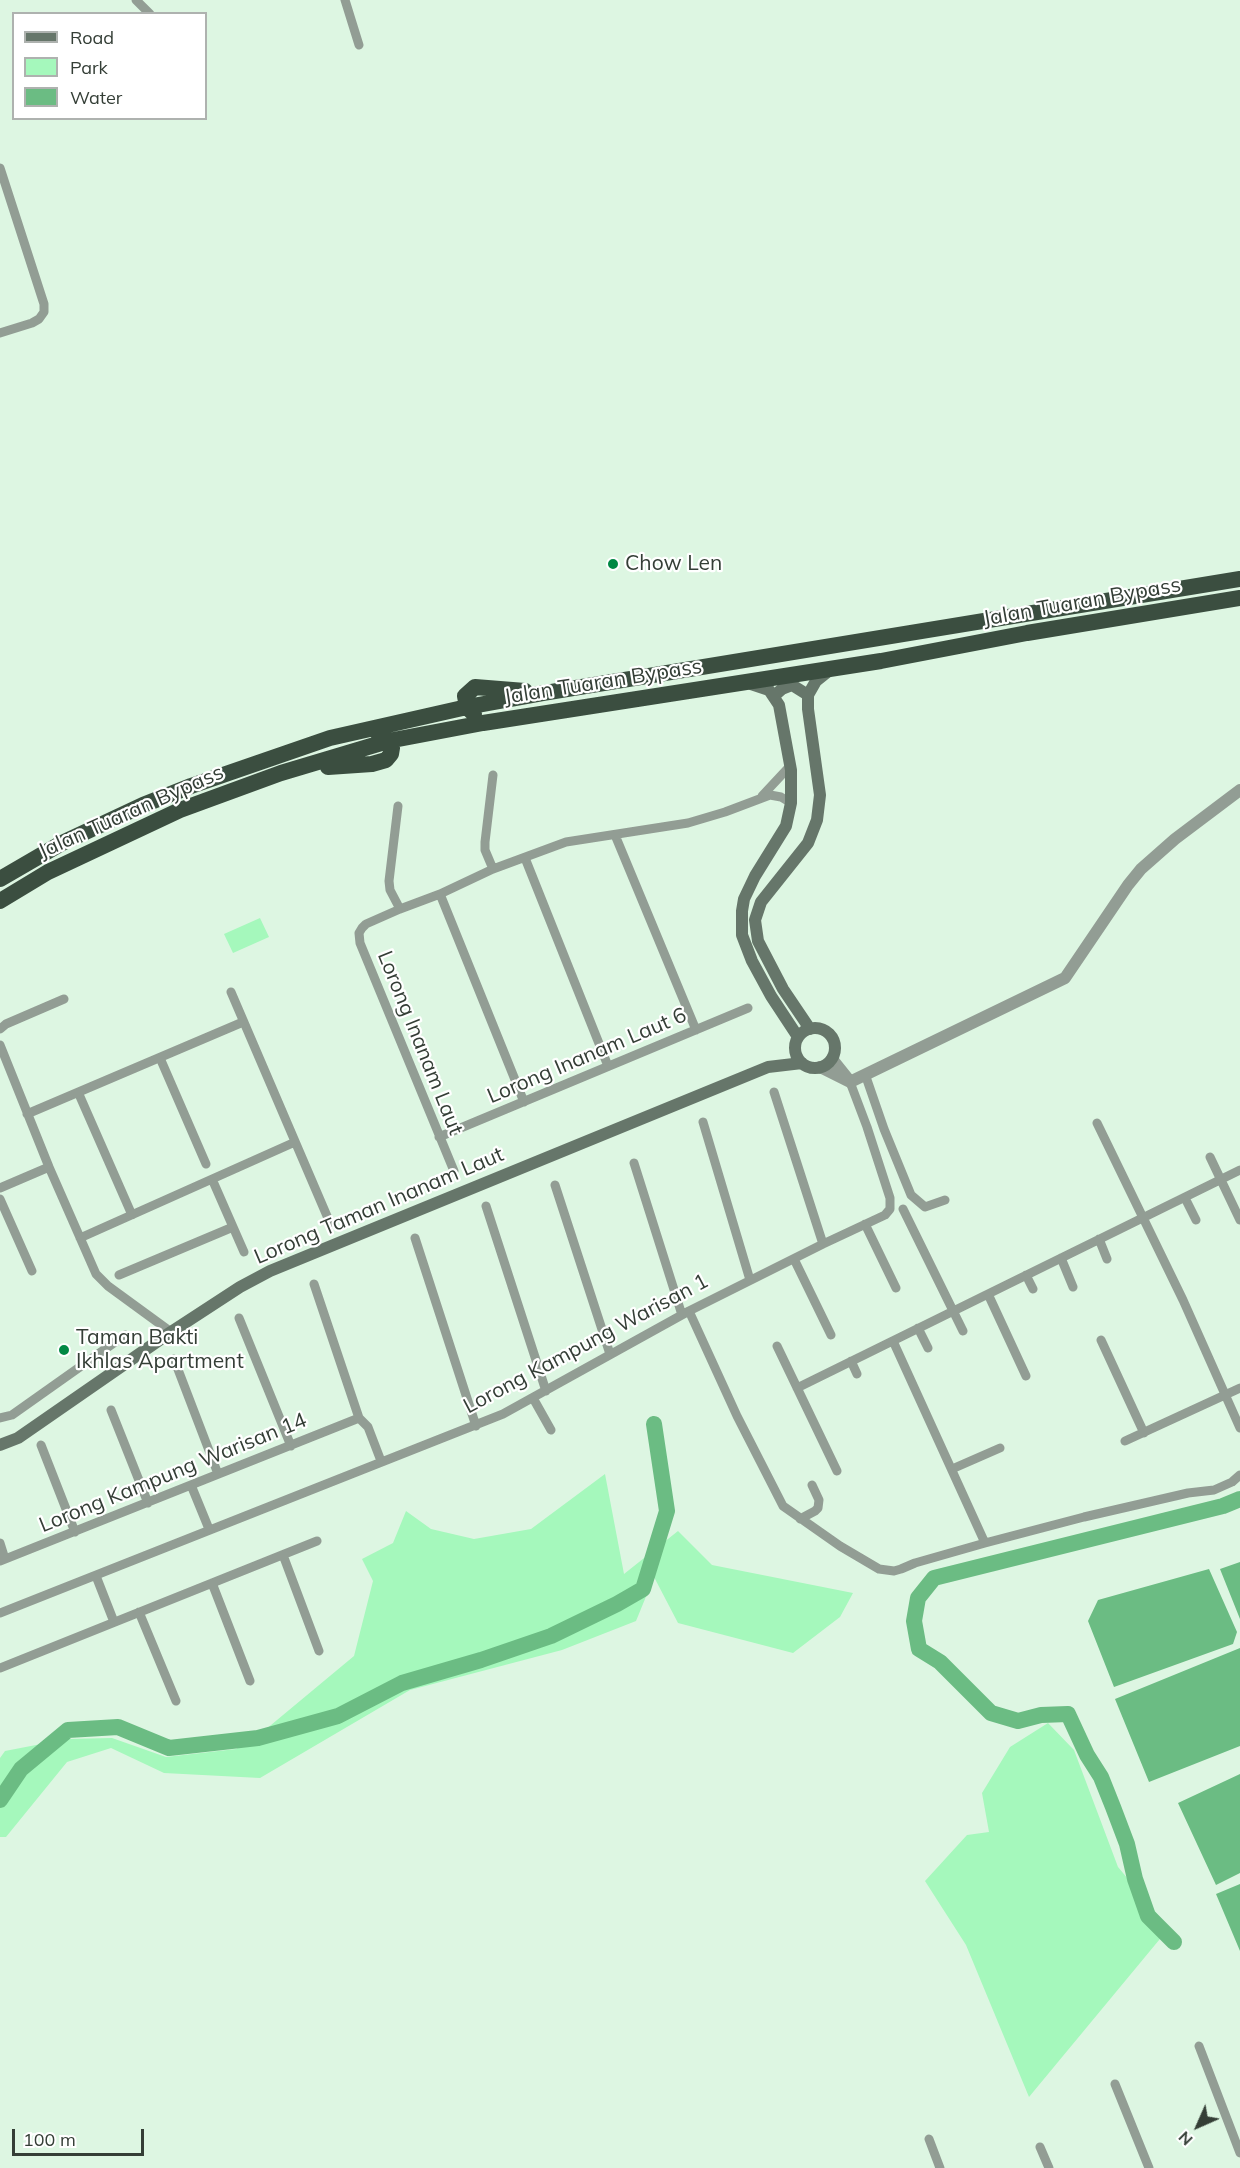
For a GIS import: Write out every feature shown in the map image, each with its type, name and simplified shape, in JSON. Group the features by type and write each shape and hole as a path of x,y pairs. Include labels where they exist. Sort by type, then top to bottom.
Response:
{"highway":[{"name":"Jalan Tuaran Bypass","path":"0,879 62,843 125,813 191,786 330,738 467,707 465,696 475,687 544,693 1240,579"},
{"name":"Jalan Tuaran Bypass","path":"388,741 483,723 881,661 1027,633 1240,598"},
{"path":"467,707 483,723"},
{"name":"Jalan Tuaran Bypass","path":"0,901 48,872 180,810 281,773 380,762 389,757 393,751 388,741 381,736 330,738"}],"main road":[{"path":"810,1029 783,988 758,942 755,920 761,902 808,843 817,820 820,795 808,695 816,681 834,667"},
{"path":"748,683 763,687 774,696 782,718 790,766 791,803 786,826 744,899 741,924 745,945 797,1043 798,1059 814,1068 820,1067 832,1059 835,1048 831,1036 822,1029 810,1029 797,1043 768,1067"},
{"path":"774,696 782,689 792,685 808,695"},
{"name":"Lorong Taman Inanam Laut","path":"0,1445 18,1438 240,1287 283,1265 768,1067 802,1063"}],"street":[{"path":"136,0 148,12"},
{"path":"345,0 359,45"},
{"path":"0,168 44,304 44,312 39,319 0,333"},
{"path":"760,798 790,766"},
{"path":"493,775 485,850 494,869"},
{"path":"820,1067 850,1082 1065,978 1128,885 1141,870 1175,838 1240,790"},
{"path":"398,806 389,881 390,890 400,909 440,894 494,869 566,842 697,820 760,798 776,796 791,803"},
{"path":"615,835 696,1030"},
{"path":"525,858 608,1066"},
{"path":"440,894 524,1102"},
{"name":"Lorong Inanam Laut","path":"400,909 366,924 359,933 360,943 454,1171"},
{"path":"231,992 330,1223"},
{"path":"0,1029 6,1024 64,999"},
{"name":"Lorong Inanam Laut 6","path":"439,1137 748,1008"},
{"path":"27,1113 243,1022"},
{"path":"2,1049 49,1167 93,1267 102,1280 171,1332"},
{"path":"160,1058 206,1164"},
{"name":"Lorong Kampung Warisan 1","path":"0,1613 381,1461 476,1426 533,1398 686,1313 888,1212 891,1198 867,1127 850,1082 832,1059"},
{"path":"864,1074 911,1195 925,1207 945,1200"},
{"path":"78,1092 132,1215"},
{"path":"774,1092 823,1244"},
{"path":"703,1122 750,1280"},
{"path":"1097,1124 1144,1217 1240,1428"},
{"path":"80,1238 295,1142"},
{"path":"1210,1157 1240,1220"},
{"path":"634,1163 686,1313 779,1501 800,1519 879,1569 901,1569 985,1543 1094,1515 1188,1493 1214,1490 1232,1482 1240,1475"},
{"path":"0,1188 49,1167"},
{"path":"797,1388 1240,1170"},
{"path":"212,1179 244,1252"},
{"path":"555,1185 610,1354"},
{"path":"1185,1198 1196,1221"},
{"path":"0,1199 32,1271"},
{"path":"486,1206 546,1391"},
{"path":"903,1209 963,1331"},
{"path":"865,1224 896,1288"},
{"path":"120,1275 233,1227"},
{"path":"415,1238 476,1426"},
{"path":"1099,1239 1107,1259"},
{"path":"794,1258 831,1335"},
{"path":"1061,1258 1073,1287"},
{"path":"1026,1275 1033,1289"},
{"path":"314,1284 359,1418 368,1428 381,1461"},
{"path":"988,1294 1026,1376"},
{"path":"239,1318 291,1446"},
{"path":"918,1328 928,1348"},
{"path":"0,1419 12,1415 125,1335"},
{"path":"1101,1340 1144,1433"},
{"path":"893,1341 985,1543"},
{"path":"777,1346 837,1471"},
{"path":"174,1359 218,1474"},
{"path":"851,1361 857,1374"},
{"path":"1125,1441 1240,1388"},
{"path":"533,1398 551,1430"},
{"path":"111,1410 148,1503"},
{"name":"Lorong Kampung Warisan 14","path":"3,1560 359,1418"},
{"path":"41,1445 75,1532"},
{"path":"952,1468 1000,1448"},
{"path":"191,1485 209,1529"},
{"path":"800,1519 818,1508 819,1500 812,1485"},
{"path":"0,1668 317,1541"},
{"path":"0,1544 3,1560"},
{"path":"283,1555 319,1651"},
{"path":"96,1576 114,1622"},
{"path":"212,1583 250,1681"},
{"path":"139,1612 176,1701"},
{"path":"1199,2046 1240,2152"},
{"path":"1115,2084 1149,2168"},
{"path":"929,2139 940,2168"},
{"path":"1040,2147 1049,2168"}],"green space":[{"path":"260,918 269,937 233,953 224,934"},
{"path":"605,1474 624,1574 678,1531 712,1565 853,1593 840,1617 793,1653 678,1623 654,1577 636,1621 562,1650 410,1690 260,1778 164,1773 111,1748 67,1762 6,1837 0,1837 0,1758 5,1751 67,1739 112,1738 166,1757 236,1749 265,1730 354,1656 373,1581 362,1559 393,1543 406,1511 431,1529 474,1539 531,1529"},
{"path":"1048,1723 1074,1750 1118,1867 1169,1928 1029,2097 966,1945 925,1881 967,1835 989,1832 982,1793 1010,1747"}],"water":[{"path":"1240,1562 1240,1619 1220,1569"},
{"path":"1209,1569 1237,1632 1233,1644 1114,1687 1088,1621 1098,1600"},
{"path":"1240,1648 1240,1746 1149,1782 1115,1699"},
{"path":"1240,1774 1240,1873 1216,1885 1178,1803"},
{"path":"1240,1884 1240,1951 1216,1894"}],"waterway":[{"path":"0,1800 21,1769 68,1730 118,1727 169,1748 258,1738 338,1716 402,1683 481,1660 551,1636 617,1604 643,1589 667,1511 654,1424"},
{"path":"1174,1942 1148,1916 1135,1879 1127,1844 1113,1807 1101,1777 1087,1755 1068,1714 1041,1715 1018,1721 991,1713 940,1662 919,1649 914,1621 918,1598 934,1578 1223,1506 1240,1499"}],"place":[{"name":"Chow Len","path":"613,564"},
{"name":"Taman Bakti Ikhlas Apartment","path":"64,1350"}]}
